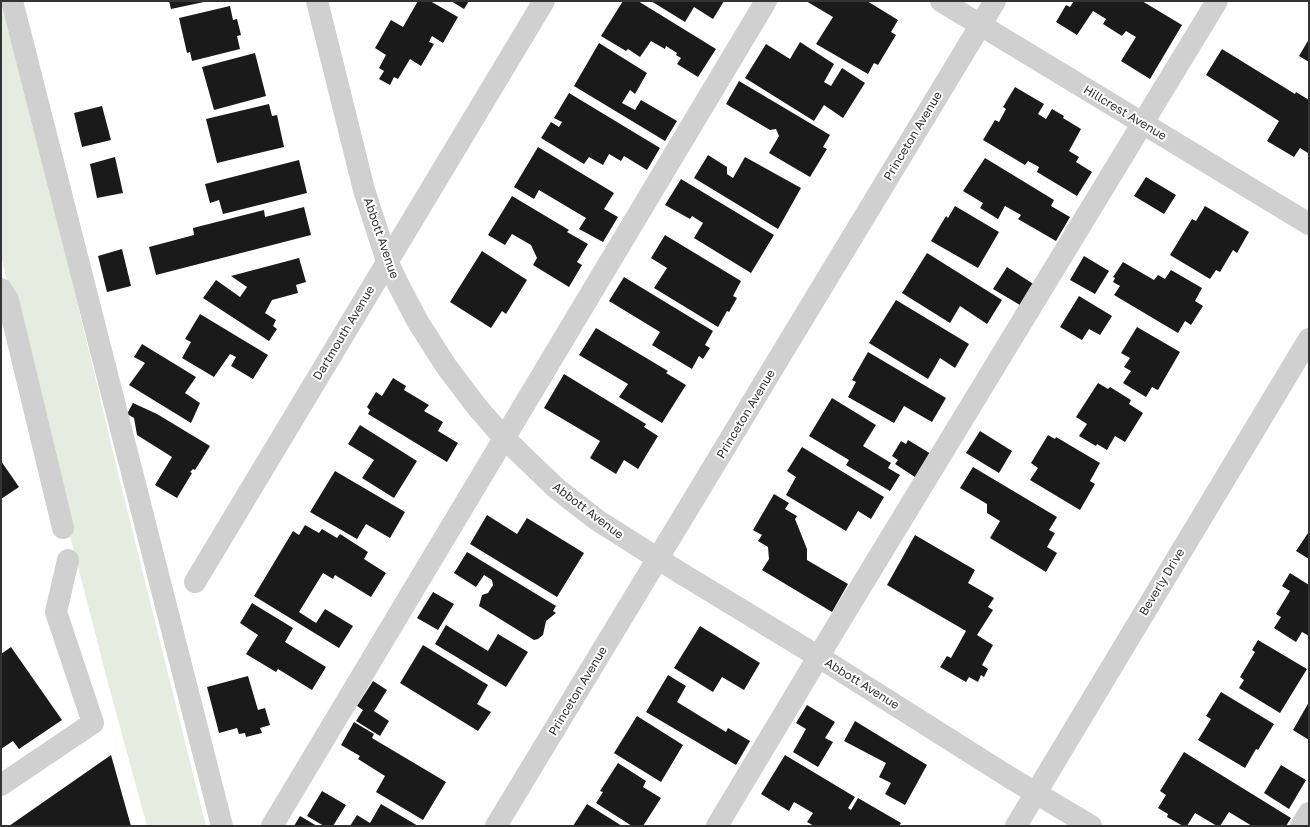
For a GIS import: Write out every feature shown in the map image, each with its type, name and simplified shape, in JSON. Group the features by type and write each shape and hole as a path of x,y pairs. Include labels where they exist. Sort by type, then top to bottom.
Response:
{"street":[{"path":"12,1 222,826"},
{"name":"Abbott Avenue","path":"317,1 364,190 387,261 398,286 418,322 446,366 477,408 504,438 556,488 597,520 658,559 819,656 1091,826"},
{"name":"Dartmouth Avenue","path":"195,582 544,1"},
{"path":"272,826 766,1"},
{"name":"Hillcrest Avenue","path":"941,1 1309,224"},
{"name":"Princeton Avenue","path":"496,826 995,1"},
{"path":"717,826 1217,1"},
{"path":"1,289 8,300 63,528"},
{"name":"Beverly Drive","path":"1016,826 1309,339"},
{"path":"1,785 93,723 56,612 68,560"},
{"path":"1301,826 1309,813"}],"shaded area":[{"path":"1,4 41,151 117,469 206,826 147,826 109,687 50,458 1,256"}],"building":[{"path":"169,1 204,1 204,2 171,9"},
{"path":"418,1 430,1 458,17 443,43 432,36 429,42 434,44 421,66 410,59 398,79 394,77 390,85 379,79 384,71 379,68 386,55 375,48 391,20 403,27"},
{"path":"451,1 469,1 464,9"},
{"path":"623,1 638,1 716,49 698,77 677,64 681,58 676,55 677,53 666,46 665,49 651,41 640,57 628,49 626,51 601,36"},
{"path":"651,1 724,1 713,19 694,7 685,22"},
{"path":"806,1 867,1 898,20 891,32 896,35 878,65 874,63 868,74 816,44 833,17"},
{"path":"1074,1 1142,1 1182,25 1150,79 1121,61 1136,37 1126,31 1122,36 1103,24 1106,19 1093,11 1077,35 1056,22 1066,5 1070,7"},
{"path":"230,6 233,20 237,19 241,35 237,36 240,49 192,61 190,52 187,53 179,18"},
{"path":"1309,39 1309,62 1299,56"},
{"path":"800,42 834,64 824,82 831,86 842,68 865,83 843,118 824,105 814,121 745,78 766,44 790,59"},
{"path":"599,43 647,73 635,94 630,90 622,103 635,110 641,100 677,121 665,141 574,86"},
{"path":"1222,49 1295,94 1296,92 1309,100 1308,153 1300,148 1294,157 1267,141 1279,121 1206,75"},
{"path":"255,53 266,96 214,110 202,67"},
{"path":"739,81 830,135 823,147 827,149 810,177 769,153 779,136 776,129 770,130 726,104"},
{"path":"1015,87 1044,104 1038,114 1046,119 1052,109 1081,129 1069,151 1079,157 1076,162 1092,172 1077,196 1037,172 1039,167 1028,161 1025,165 983,140 995,120 999,122 1006,109 1003,107"},
{"path":"569,93 660,148 647,170 624,156 621,161 609,154 603,165 589,157 584,164 541,138 551,122 559,127 562,122 554,118"},
{"path":"269,104 272,116 277,115 284,147 217,163 206,119"},
{"path":"102,106 111,140 82,147 74,113"},
{"path":"538,147 614,193 604,209 618,217 603,242 579,229 586,218 539,190 534,199 514,187"},
{"path":"708,155 727,167 727,174 733,178 745,157 801,188 778,229 694,178"},
{"path":"115,157 123,193 97,198 90,164"},
{"path":"985,158 1054,200 1051,206 1070,217 1056,241 1018,219 1021,215 1005,206 998,219 980,208 983,203 963,191"},
{"path":"299,160 307,193 223,214 219,200 210,203 205,184"},
{"path":"1146,177 1176,195 1164,214 1134,196"},
{"path":"681,179 774,235 751,273 694,238 703,223 692,216 690,219 665,205"},
{"path":"512,196 569,230 567,232 588,244 577,262 582,265 569,287 533,265 537,258 531,245 512,234 505,245 488,235"},
{"path":"955,206 999,232 978,268 931,241 946,216 948,218"},
{"path":"1205,206 1249,232 1237,253 1233,250 1220,272 1216,270 1210,279 1170,255 1192,219 1196,221"},
{"path":"304,207 311,235 156,275 149,247 194,235 193,228 264,210 265,217"},
{"path":"665,235 741,281 733,296 737,298 729,312 727,311 718,327 654,288 667,268 651,258"},
{"path":"122,249 131,286 107,292 98,256"},
{"path":"482,251 527,280 506,314 502,311 491,328 450,302"},
{"path":"927,253 1002,300 987,324 960,306 950,323 902,293"},
{"path":"1084,256 1109,271 1095,294 1070,280"},
{"path":"299,258 306,282 296,285 298,293 272,300 265,313 276,320 273,326 277,329 269,341 203,298 216,280 240,297 247,287 231,276"},
{"path":"1123,262 1154,280 1158,275 1165,279 1171,270 1202,288 1195,301 1203,306 1191,325 1185,321 1178,333 1114,295 1120,286 1113,282 1115,278 1113,277"},
{"path":"1007,267 1038,287 1025,308 993,289"},
{"path":"624,277 713,331 705,345 710,348 703,359 699,356 692,369 652,345 660,332 609,301"},
{"path":"1079,296 1112,316 1100,335 1089,329 1082,340 1060,327"},
{"path":"896,300 969,344 955,368 940,358 928,379 869,343"},
{"path":"200,314 268,355 253,379 231,366 236,357 230,354 214,377 182,358 191,342 185,339"},
{"path":"1137,327 1180,352 1158,390 1152,387 1146,397 1123,383 1131,371 1124,367 1130,358 1121,353"},
{"path":"596,328 668,371 666,373 686,385 662,423 619,397 628,384 579,355"},
{"path":"142,344 196,377 185,393 200,403 191,423 129,385 145,363 134,357"},
{"path":"868,352 946,398 932,422 904,406 894,423 848,397 856,382 852,380"},
{"path":"564,374 646,424 644,427 658,436 638,469 624,460 616,474 590,458 600,441 544,408"},
{"path":"393,378 406,386 404,390 429,405 424,411 443,422 438,431 458,443 447,462 368,414 370,410 367,407 376,392 382,396"},
{"path":"1098,383 1108,389 1110,387 1131,400 1129,404 1143,413 1125,442 1115,436 1107,450 1097,444 1096,446 1079,436 1087,424 1076,417"},
{"path":"832,398 876,425 863,446 891,463 888,468 900,475 890,491 846,465 849,460 809,436"},
{"path":"133,403 157,414 210,446 195,470 193,469 190,472 192,473 177,498 155,485 172,457 137,435 134,418 127,414"},
{"path":"360,425 417,461 394,498 362,478 374,460 348,444"},
{"path":"980,431 1012,451 999,473 966,453"},
{"path":"1048,435 1055,439 1056,437 1100,463 1090,481 1095,484 1080,510 1030,480 1038,468 1031,463"},
{"path":"908,440 936,457 921,481 895,464 898,460 892,456 901,441 906,444"},
{"path":"802,447 884,497 871,519 858,511 846,531 786,495 796,477 787,471"},
{"path":"1,461 19,487 1,499"},
{"path":"973,467 1057,517 1049,530 1055,533 1047,547 1057,553 1046,572 990,538 1000,521 987,513 987,504 960,488"},
{"path":"335,471 405,512 390,538 366,524 357,539 310,512"},
{"path":"774,494 789,503 785,509 797,516 795,519 807,549 807,560 848,584 832,612 762,570 769,559 768,547 758,541 762,535 753,530"},
{"path":"487,515 517,534 527,518 584,553 557,597 470,544"},
{"path":"305,525 319,533 322,529 337,538 340,534 368,552 364,559 386,573 371,597 335,575 333,579 323,573 299,612 316,623 325,609 353,626 339,648 254,596 293,531 299,535"},
{"path":"1308,533 1309,534 1309,559 1296,551"},
{"path":"915,535 975,570 968,583 994,598 988,607 993,610 977,635 993,645 982,665 988,669 984,677 981,675 978,682 969,677 966,682 940,667 947,656 951,658 966,631 887,585"},
{"path":"467,552 556,606 553,611 556,613 546,621 543,635 534,640 479,606 482,595 488,593 493,585 492,580 484,575 476,587 454,573"},
{"path":"1290,573 1309,585 1309,636 1302,632 1296,642 1274,628 1281,617 1276,614 1290,591 1282,586"},
{"path":"433,592 454,604 438,630 417,618"},
{"path":"252,603 293,628 285,642 326,667 312,690 278,669 276,672 246,654 258,635 240,623"},
{"path":"446,625 488,651 498,634 528,652 506,687 435,644"},
{"path":"700,626 760,663 744,690 722,677 713,692 674,668"},
{"path":"1258,640 1307,669 1280,713 1239,688 1244,680 1240,677 1255,652 1252,650"},
{"path":"423,645 488,685 477,704 491,712 478,731 400,683"},
{"path":"11,647 62,720 19,749 13,741 1,749 1,654"},
{"path":"668,675 686,686 677,702 726,732 728,728 750,741 736,765 646,712"},
{"path":"248,676 258,710 265,708 270,725 260,728 262,733 246,737 245,733 239,734 237,728 219,733 207,687"},
{"path":"373,681 387,690 374,711 389,721 380,736 356,721 363,710 357,706"},
{"path":"1221,692 1274,724 1258,750 1256,749 1245,768 1198,740 1211,719 1206,716"},
{"path":"1309,702 1309,740 1293,730"},
{"path":"807,705 835,722 825,738 833,742 818,767 793,752 806,729 796,723"},
{"path":"637,716 683,745 661,782 614,753"},
{"path":"855,721 927,765 905,805 885,794 891,783 879,777 886,763 844,741"},
{"path":"354,722 374,734 372,738 446,782 423,820 376,792 385,776 358,759 360,756 341,745"},
{"path":"1184,752 1291,818 1286,826 1252,826 1229,812 1220,826 1217,826 1195,813 1187,826 1183,826 1167,817 1168,814 1158,808 1166,795 1160,791"},
{"path":"111,755 131,826 9,826"},
{"path":"785,755 855,797 848,808 851,810 858,798 901,823 899,826 814,826 807,822 813,813 794,802 789,811 761,794"},
{"path":"618,763 646,781 643,787 661,798 643,826 632,826 596,803 603,792 600,791"},
{"path":"1281,765 1306,780 1289,809 1264,793"},
{"path":"322,791 346,805 333,826 324,826 307,816"},
{"path":"381,804 418,826 350,826 357,815 370,823"},
{"path":"587,804 622,826 573,826"},
{"path":"300,816 317,826 294,826"}]}
